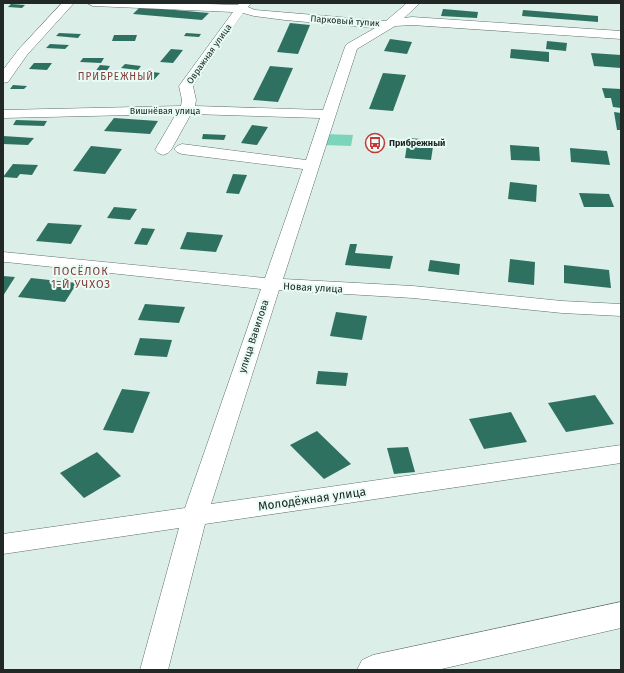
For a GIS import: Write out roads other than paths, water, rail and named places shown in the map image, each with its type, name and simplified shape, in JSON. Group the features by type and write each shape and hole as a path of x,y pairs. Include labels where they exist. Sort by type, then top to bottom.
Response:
{"main road":[{"path":"373,670 621,615"}],"street":[{"path":"3,79 23,52 68,3"},
{"name":"Парковый тупик","path":"93,3 243,6 254,13 285,17 390,24 412,21 621,35"},
{"path":"390,24 414,3"},
{"name":"Овражная улица","path":"187,110 189,102 186,86 243,6"},
{"name":"улица Вавилова","path":"154,670 194,517 270,284 351,47 390,24"},
{"path":"163,150 177,124 187,110"},
{"name":"Вишнёвая улица","path":"3,114 92,114 119,111 187,110 328,114"},
{"path":"182,149 311,165"},
{"name":"Новая улица","path":"6,257 270,284 413,292 562,307 621,310"},
{"name":"Молодёжная улица","path":"3,544 621,454"}],"place":[{"name":"Прибрежный","path":"375,143"}],"district":[{"name":"ПРИБРЕЖНЫЙ","path":"116,76"},
{"name":"ПОСЁЛОК 1-Й УЧХОЗ","path":"81,277"}]}
